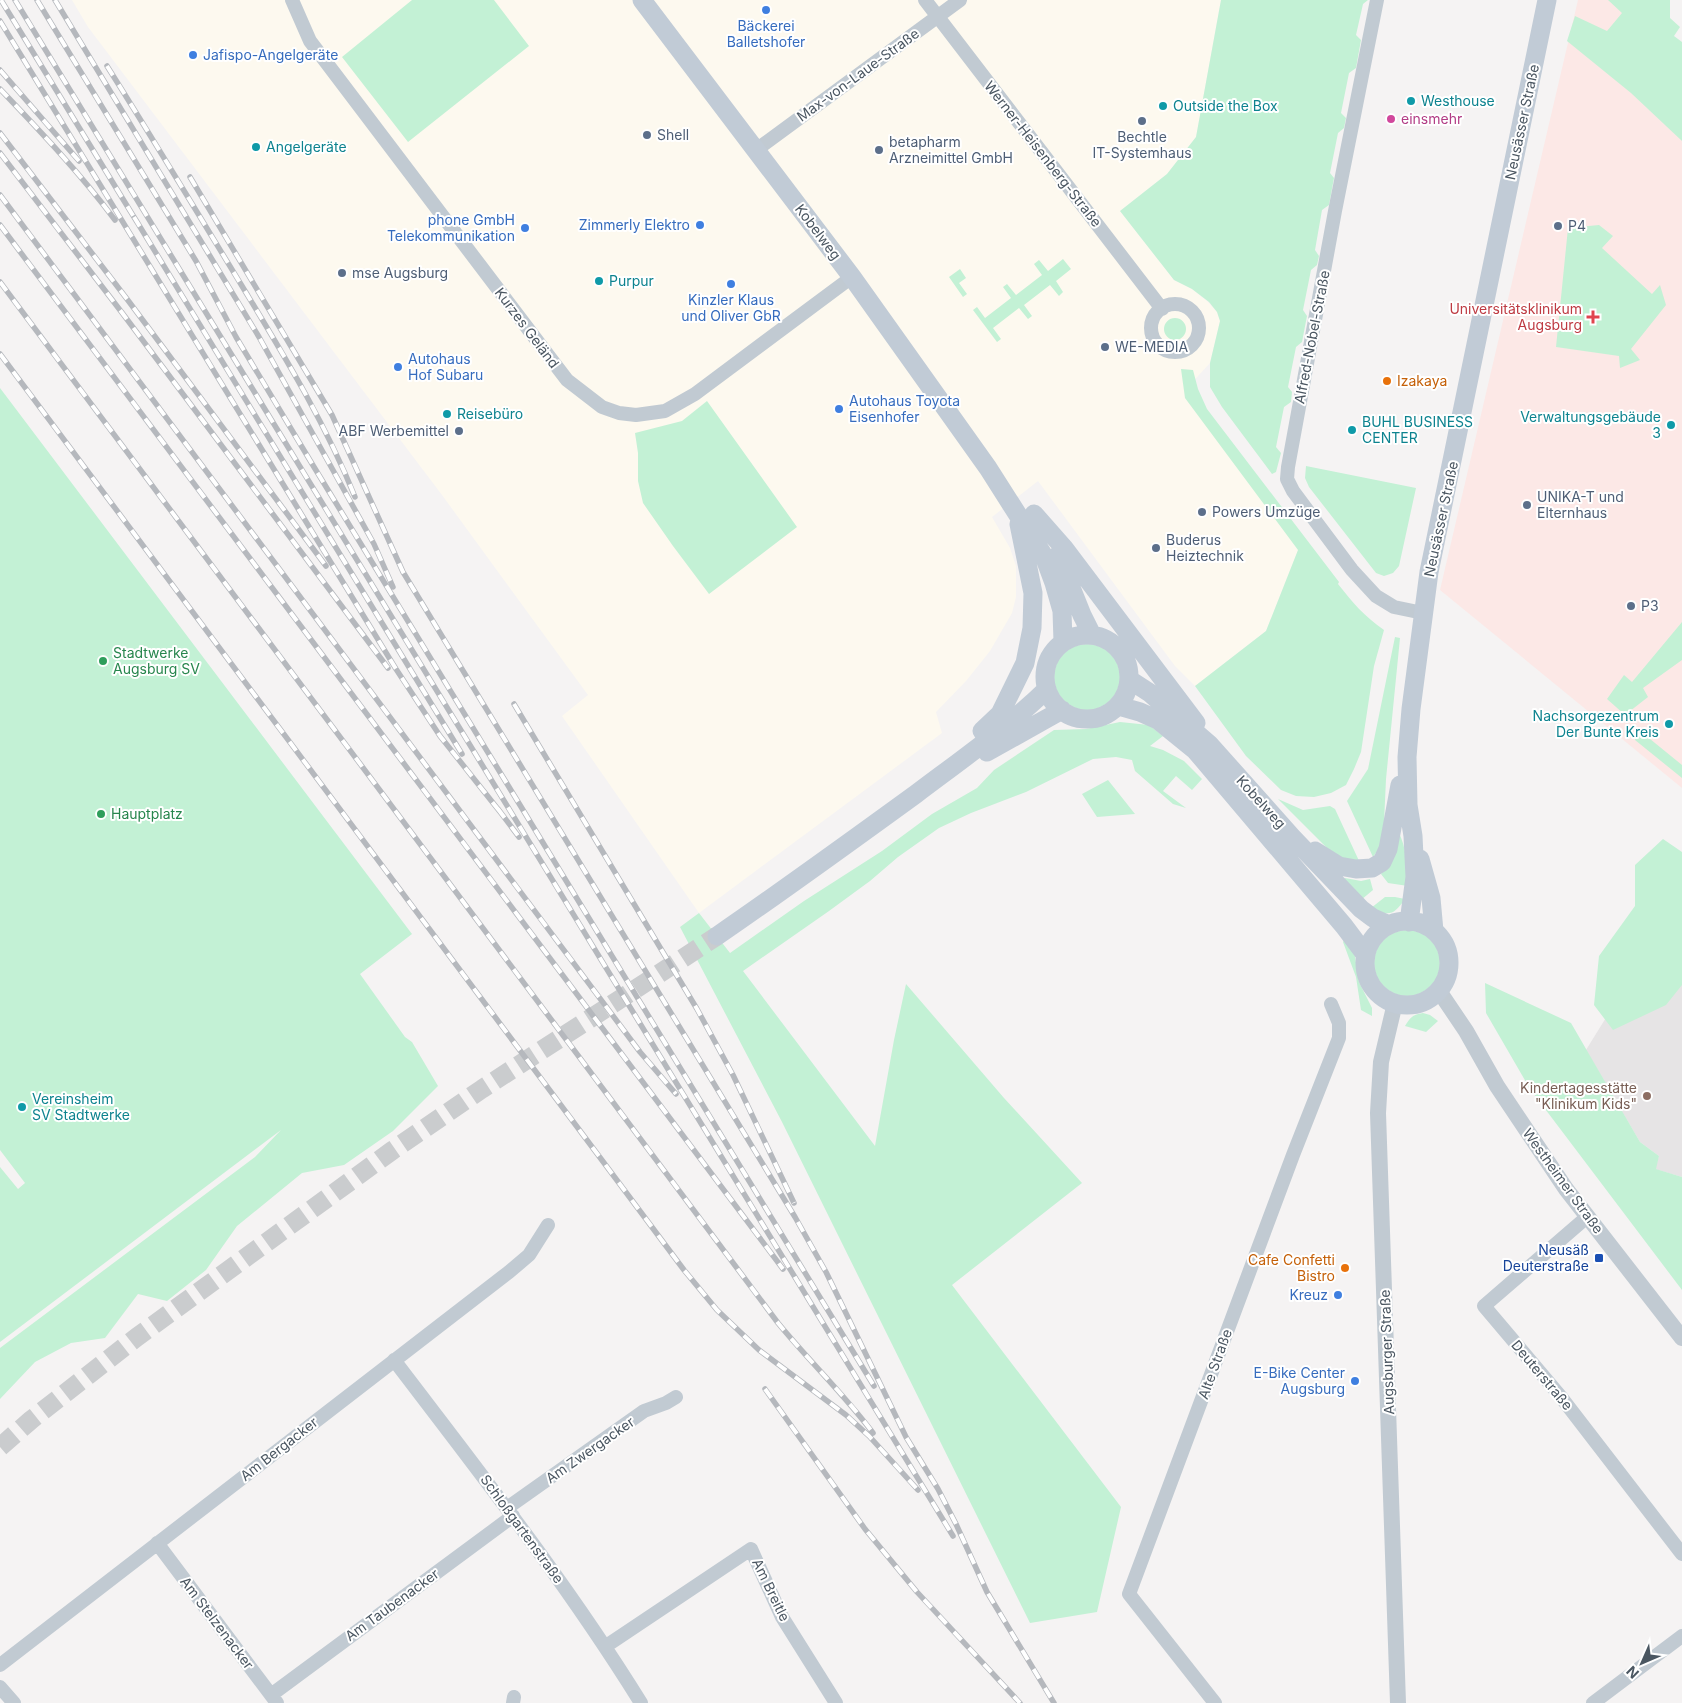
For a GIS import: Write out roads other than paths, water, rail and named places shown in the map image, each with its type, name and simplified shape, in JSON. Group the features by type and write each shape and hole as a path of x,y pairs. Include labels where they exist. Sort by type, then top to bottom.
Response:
{"main road":[{"name":"Kobelweg","path":"642,0 852,277 988,468 1057,554 1082,615 1092,634"},
{"name":"Neusässer Straße","path":"1409,922 1415,877 1408,805 1407,757 1423,614 1431,563 1548,0"},
{"name":"Kobelweg","path":"1025,513 1054,582 1062,611 1064,642"},
{"path":"1025,513 1064,548 1136,645 1187,709 1210,745"},
{"path":"931,782 1000,714 1025,663 1032,628 1033,593 1025,513"},
{"path":"1092,634 1115,644 1126,660 1130,680 1127,693 1119,706 1107,715 1091,719 1075,717 1062,710 1053,701 1047,689 1045,673 1048,661 1056,649 1064,642 1077,635 1092,634"},
{"name":"Kobelweg","path":"1130,680 1150,693 1210,745 1292,837 1361,909 1389,926"},
{"path":"717,936 815,868 1022,714 1047,689"},
{"name":"Kobelweg","path":"1119,706 1158,720 1195,750 1344,926 1365,954"},
{"path":"931,782 1062,710"},
{"path":"1292,837 1339,866 1356,869 1372,868 1382,862 1388,849 1407,757"},
{"name":"Neusässer Straße","path":"1412,836 1432,898 1434,931"},
{"path":"1396,922 1418,923 1434,931 1443,941 1449,961 1446,977 1439,991 1422,1003 1412,1005 1395,1003 1382,997 1374,990 1369,981 1366,971 1365,954 1371,940 1378,932 1389,926 1396,922"}],"street":[{"name":"Kurzes Geländ","path":"292,0 310,41 492,282 567,380 602,407 628,414 665,411 696,394 852,277"},
{"name":"Werner-Heisenberg-Straße","path":"924,0 1162,309"},
{"name":"Max-von-Laue-Straße","path":"756,150 960,0"},
{"name":"Alfred-Nobel-Straße","path":"1377,0 1334,220 1287,479 1293,491 1352,570 1376,596 1394,607 1423,614"},
{"name":"Westheimer Straße","path":"1439,991 1466,1031 1517,1118 1566,1190 1682,1338"},
{"name":"Augsburger Straße","path":"1395,1003 1381,1062 1378,1113 1398,1703"},
{"name":"Alte Straße","path":"1215,1703 1129,1594 1286,1173 1339,1038 1339,1023 1332,1004"},
{"name":"Deuterstraße","path":"1587,1217 1484,1306 1561,1397 1682,1554"},
{"name":"Am Bergacker","path":"0,1665 522,1261 548,1225"},
{"name":"Schloßgartenstraße","path":"394,1360 545,1558 606,1646 641,1703"},
{"name":"Am Zwergacker","path":"510,1512 644,1411 676,1397"},
{"name":"Am Taubenacker","path":"274,1699 510,1512"},
{"name":"Am Stelzenacker","path":"157,1543 274,1699"},
{"name":"Am Breitle","path":"606,1646 751,1549 782,1617 836,1703"},
{"path":"1593,1703 1682,1636"},
{"path":"0,1687 14,1703"}],"tunnel":[{"path":"0,1447 31,1420 137,1337 393,1150 482,1089 717,936"}],"railway":[{"path":"1,0 137,222"},
{"path":"15,0 953,1536"},
{"path":"37,0 196,261 236,337 314,467 874,1386"},
{"path":"55,0 259,337 374,544 393,587"},
{"path":"0,21 396,669 440,736 501,813"},
{"path":"107,66 288,363 317,415 355,497"},
{"path":"0,70 79,161"},
{"path":"0,89 74,169 115,220"},
{"path":"0,133 127,299 326,566"},
{"path":"0,153 388,668"},
{"path":"190,177 332,415 403,572 795,1217 826,1272 906,1437 938,1489 956,1524 987,1592 1054,1703"},
{"path":"0,195 640,1052 676,1094"},
{"path":"134,217 462,754"},
{"path":"0,225 783,1269"},
{"path":"0,282 778,1323 873,1433"},
{"path":"0,354 684,1270 717,1310 759,1350 846,1415 869,1436 918,1490"},
{"path":"514,704 697,1009 733,1075 794,1203"},
{"path":"498,809 519,837"},
{"path":"765,1389 865,1529 917,1592 1020,1703"}],"place":[{"name":"Bäckerei Balletshofer","path":"766,10"},
{"name":"Jafispo-Angelgeräte","path":"193,55"},
{"name":"Westhouse","path":"1411,101"},
{"name":"Outside the Box","path":"1163,106"},
{"name":"einsmehr","path":"1391,119"},
{"name":"Bechtle IT-Systemhaus","path":"1142,121"},
{"name":"Shell","path":"647,135"},
{"name":"Angelgeräte","path":"256,147"},
{"name":"betapharm Arzneimittel GmbH","path":"879,150"},
{"name":"Zimmerly Elektro","path":"700,225"},
{"name":"P4","path":"1558,226"},
{"name":"phone GmbH Telekommunikation","path":"525,228"},
{"name":"mse Augsburg","path":"342,273"},
{"name":"Purpur","path":"599,281"},
{"name":"Kinzler Klaus und Oliver GbR","path":"731,284"},
{"name":"Universitätsklinikum Augsburg","path":"1593,317"},
{"name":"WE-MEDIA","path":"1105,347"},
{"name":"Autohaus Hof Subaru","path":"398,367"},
{"name":"Izakaya","path":"1387,381"},
{"name":"Autohaus Toyota Eisenhofer","path":"839,409"},
{"name":"Reisebüro","path":"447,414"},
{"name":"Verwaltungsgebäude 3","path":"1671,425"},
{"name":"BUHL BUSINESS CENTER","path":"1352,430"},
{"name":"ABF Werbemittel","path":"459,431"},
{"name":"UNIKA-T und Elternhaus","path":"1527,505"},
{"name":"Powers Umzüge","path":"1202,512"},
{"name":"Buderus Heiztechnik","path":"1156,548"},
{"name":"P3","path":"1631,606"},
{"name":"Stadtwerke Augsburg SV","path":"103,661"},
{"name":"Nachsorgezentrum Der Bunte Kreis","path":"1669,724"},
{"name":"Hauptplatz","path":"101,814"},
{"name":"Kindertagesstätte \"Klinikum Kids\"","path":"1647,1096"},
{"name":"Vereinsheim SV Stadtwerke","path":"22,1107"},
{"name":"Neusäß Deuterstraße","path":"1599,1258"},
{"name":"Cafe Confetti Bistro","path":"1345,1268"},
{"name":"Kreuz","path":"1338,1295"},
{"name":"E-Bike Center Augsburg","path":"1355,1381"}]}
